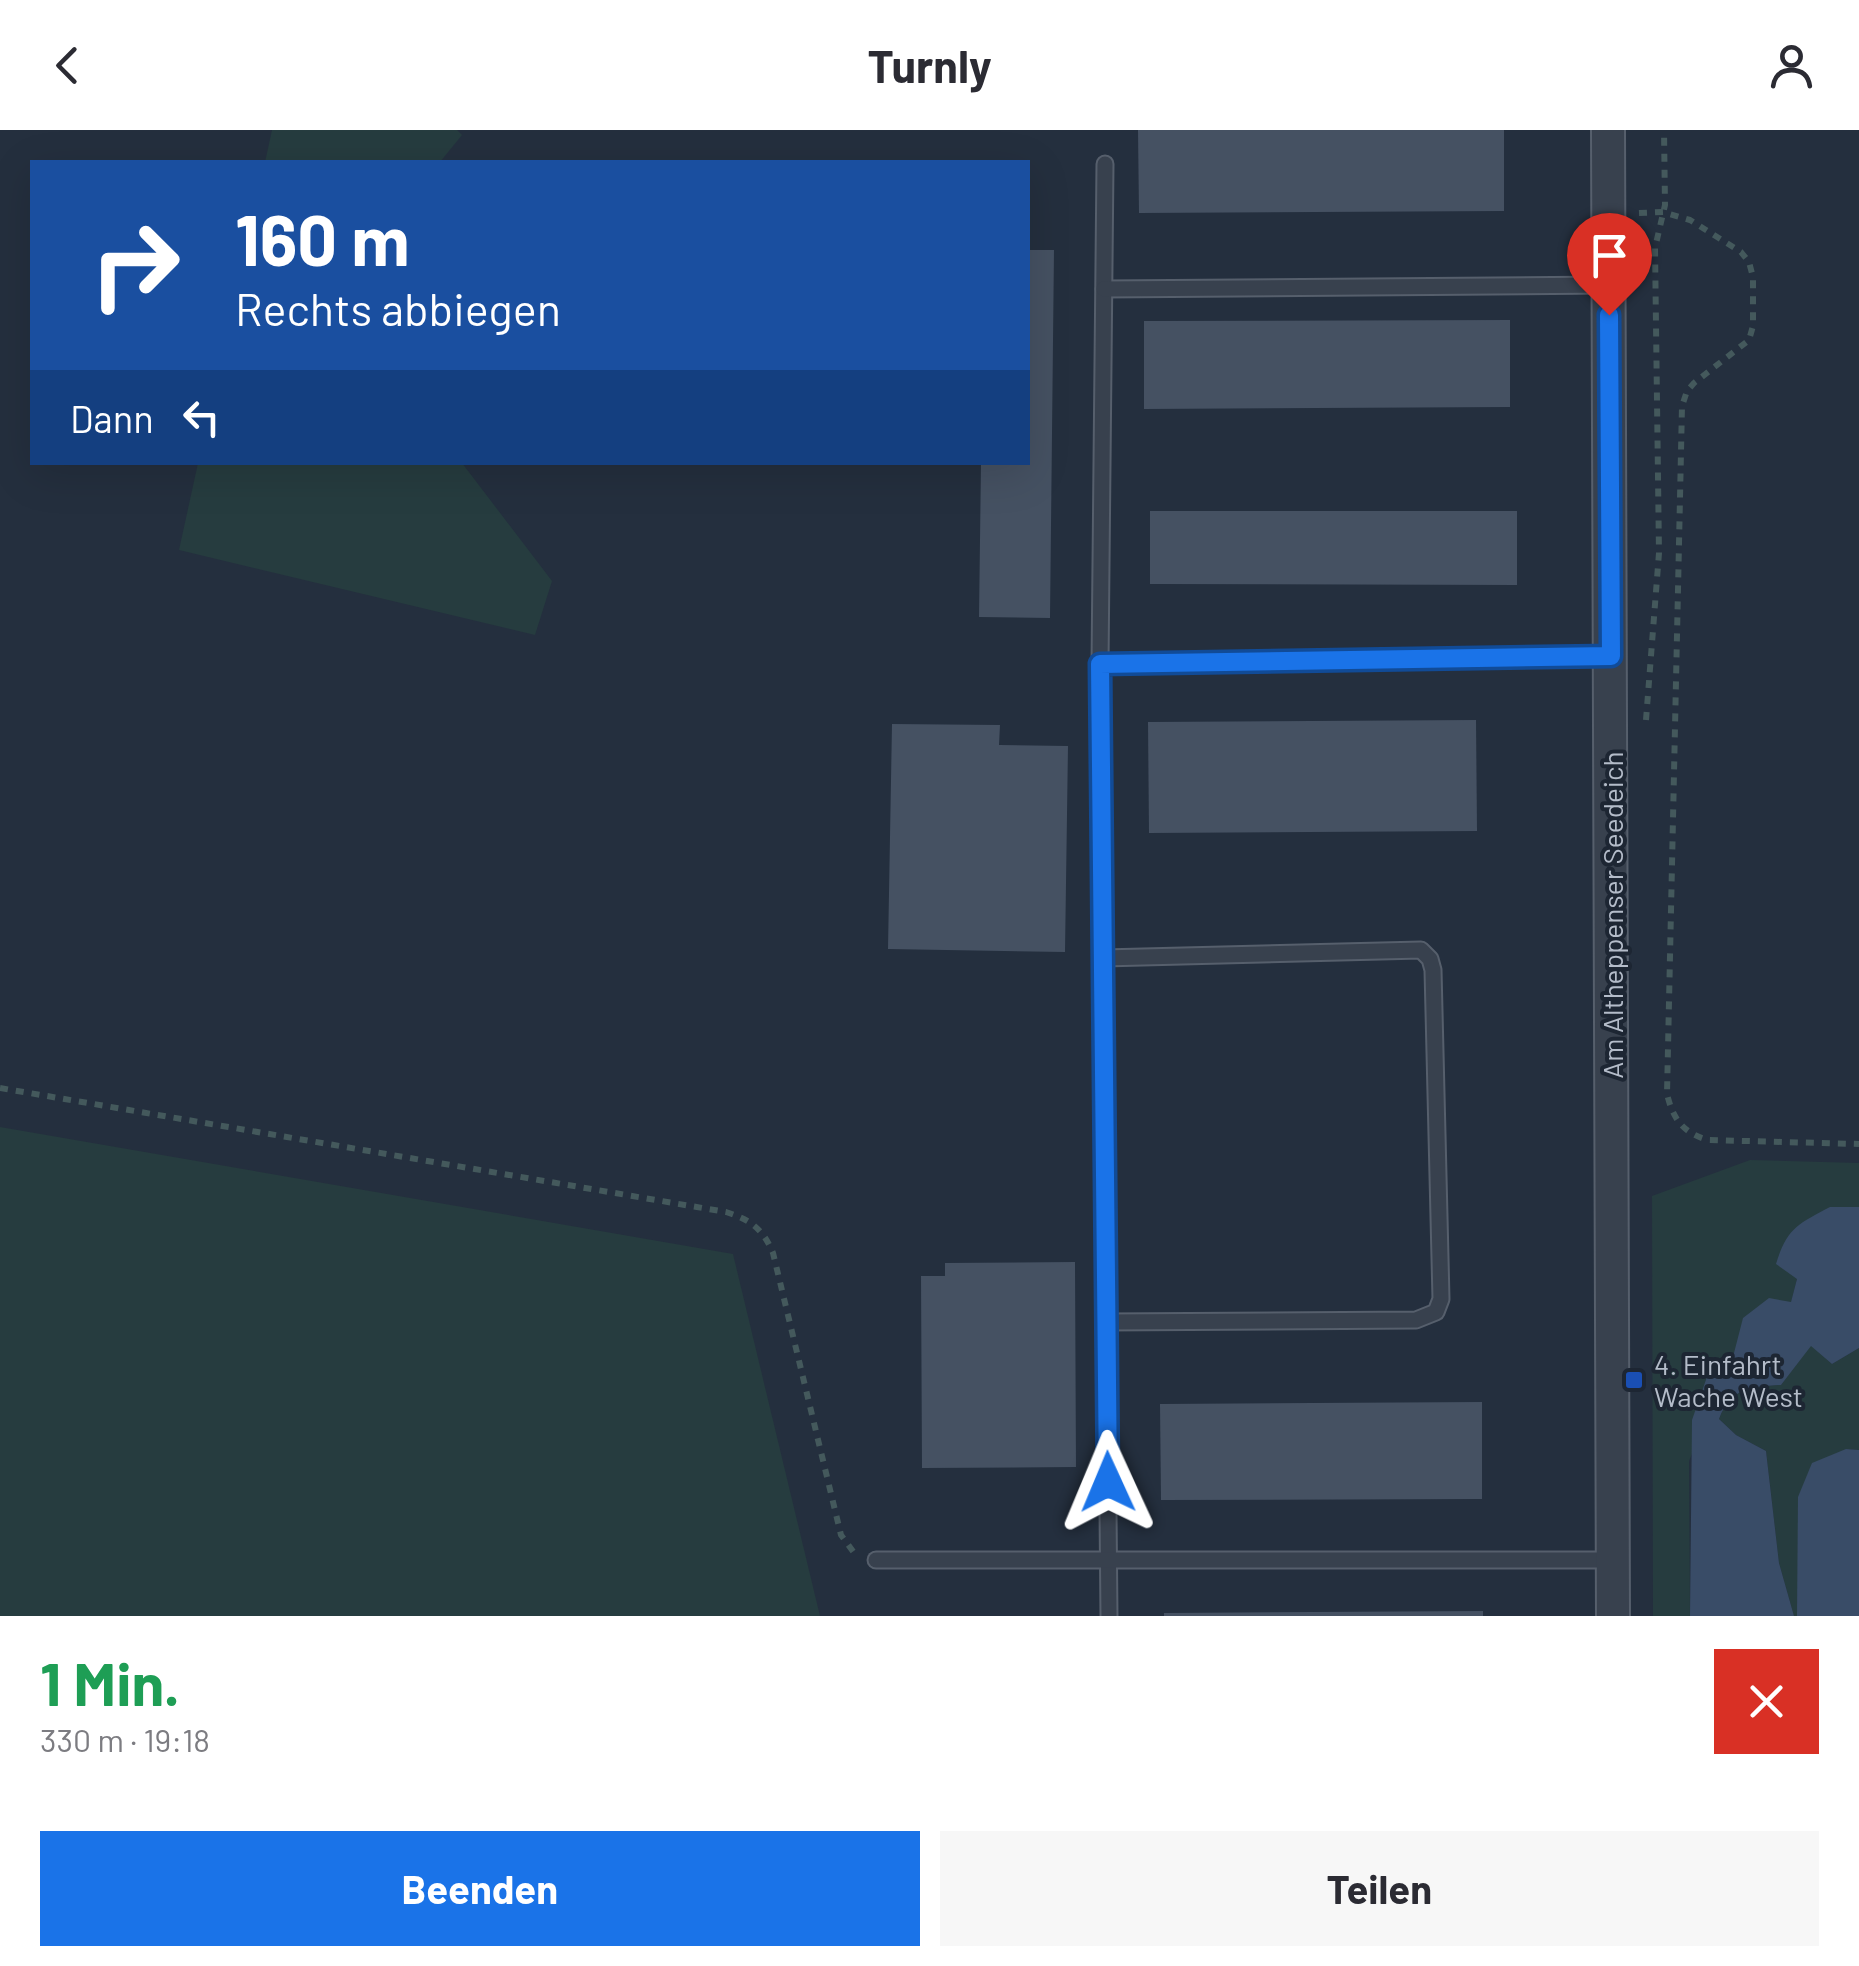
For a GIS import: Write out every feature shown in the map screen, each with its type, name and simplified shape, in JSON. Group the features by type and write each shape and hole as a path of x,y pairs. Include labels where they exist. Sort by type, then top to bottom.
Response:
{"street":[{"name":"Am Altheppenser Seedeich","path":"1608,130 1613,1616"}],"lane":[{"path":"1106,164 1100,664 1110,1616"},
{"path":"1104,289 1609,285"},
{"path":"1100,664 1611,656"},
{"path":"1103,958 1421,950 1430,959 1441,1299 1436,1312 1416,1320 1106,1322"},
{"path":"876,1560 1612,1560"}],"path":[{"path":"1646,725 1659,554 1655,248 1663,212 1664,130"},
{"path":"1608,214 1663,212 1690,220 1741,252 1753,277 1750,340 1694,383 1682,406 1667,1094 1671,1111 1692,1136 1708,1140 1859,1144"},
{"path":"0,1088 746,1218 764,1233 774,1253 841,1536 855,1554 876,1560"}],"green space":[{"path":"272,130 457,130 462,135 442,160 265,160"},
{"path":"198,465 464,465 552,581 535,635 179,550"},
{"path":"0,1127 733,1254 820,1616 0,1616"},
{"path":"1750,1160 1859,1163 1859,1207 1830,1207 1797,1279 1791,1303 1734,1353 1689,1461 1690,1616 1653,1616 1652,1196"},
{"path":"1811,1345 1832,1364 1859,1348 1859,1450 1846,1449 1799,1558 1794,1616 1779,1563 1766,1451 1736,1435 1719,1419 1729,1401 1743,1391 1781,1385"}],"water":[{"path":"1830,1207 1859,1207 1859,1348 1832,1364 1811,1346 1781,1385 1743,1391 1729,1401 1719,1419 1736,1435 1766,1451 1779,1563 1794,1616 1690,1616 1692,1420 1709,1371 1734,1353 1743,1318 1769,1298 1791,1302 1797,1279 1776,1264 1789,1235"},
{"path":"1846,1449 1859,1450 1859,1616 1797,1616 1798,1497 1812,1463"}],"building":[{"path":"1138,130 1504,130 1504,211 1139,213"},
{"path":"1030,250 1054,250 1050,618 979,617 981,465 1030,465"},
{"path":"1510,320 1510,407 1144,409 1144,321"},
{"path":"1150,511 1517,511 1517,585 1150,584"},
{"path":"1476,720 1477,831 1149,833 1148,722"},
{"path":"892,724 1000,725 999,745 1068,746 1065,952 888,949"},
{"path":"1075,1262 1076,1467 922,1468 921,1276 945,1276 945,1263"},
{"path":"1482,1402 1482,1499 1161,1500 1160,1404"},
{"path":"1483,1611 1483,1616 1164,1616 1164,1613"}],"place":[{"name":"4. Einfahrt Wache West","path":"1634,1380"}],"route":[{"path":"1108,1482 1100,664 1611,656 1609,315"}]}
